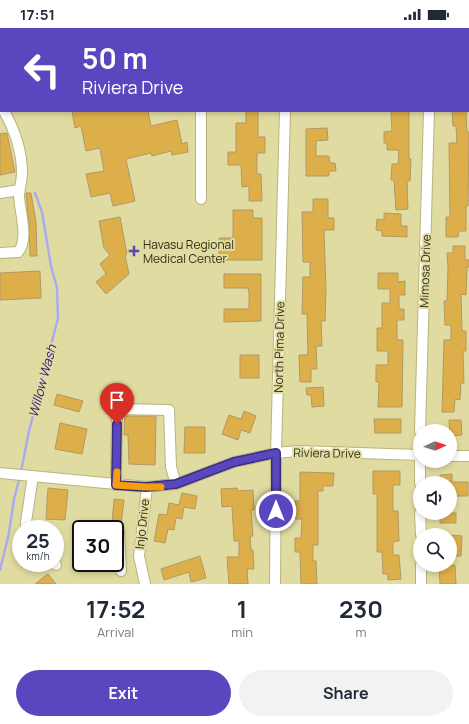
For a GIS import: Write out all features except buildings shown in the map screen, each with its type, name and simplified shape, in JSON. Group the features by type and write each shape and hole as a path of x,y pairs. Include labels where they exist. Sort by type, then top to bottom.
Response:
{"street":[{"path":"0,253 13,253 21,248 23,235 19,190 22,171 12,127 4,112"},
{"path":"201,112 201,199"},
{"name":"North Pima Drive","path":"275,584 276,453 285,112"},
{"name":"Mimosa Drive","path":"420,424 429,112"},
{"path":"0,193 19,190"},
{"path":"116,485 117,409 169,410 172,467 176,484"},
{"name":"Riviera Drive","path":"0,473 146,487 176,484 234,462 276,453 298,452 413,455"},
{"path":"457,456 469,456"},
{"path":"26,520 33,476"},
{"name":"Injo Drive","path":"145,584 139,556 146,487"},
{"path":"421,572 421,584"}],"waterway":[{"name":"Willow Wash","path":"21,472 29,431 58,318 57,288 51,266 42,212 35,193"},
{"name":"Willow Wash","path":"0,570 20,476"}],"slow traffic":[{"path":"117,472 116,485 161,487"}],"place":[{"name":"Havasu Regional Medical Center","path":"134,251"}],"route":[{"path":"117,424 116,485 160,487 176,484 234,462 256,456 276,453 276,511"}]}
